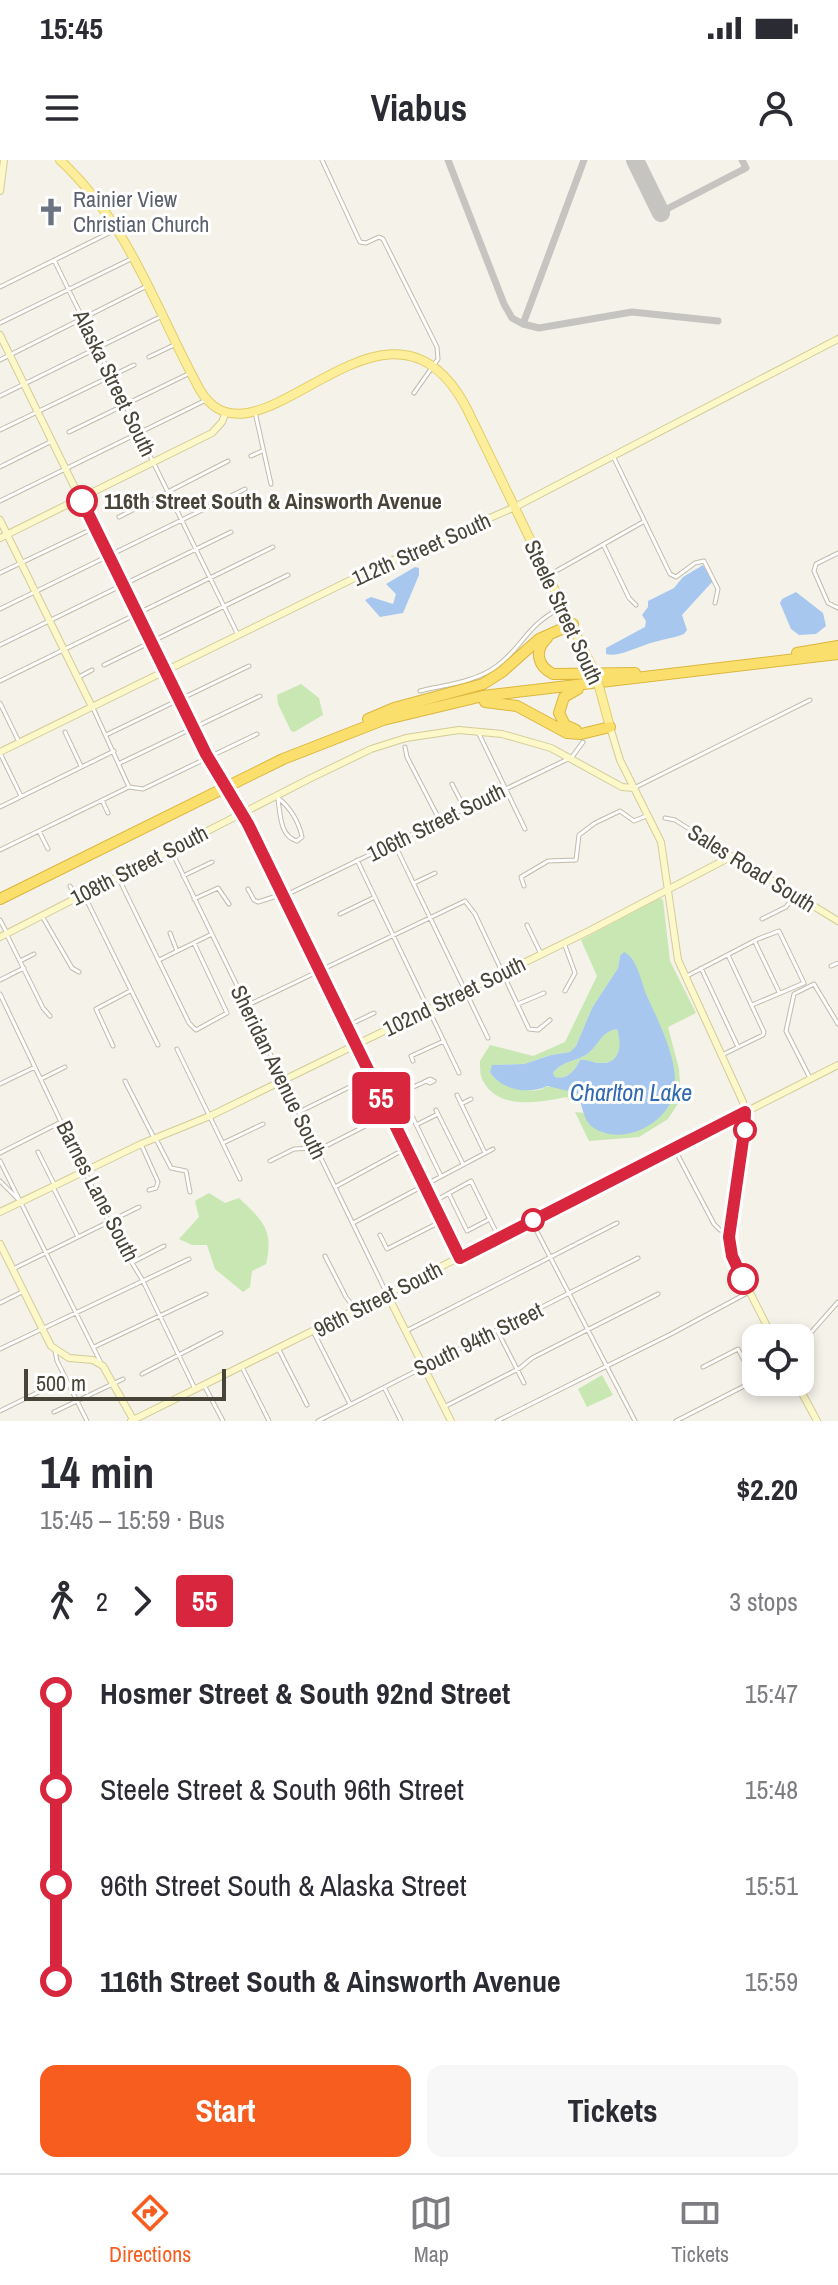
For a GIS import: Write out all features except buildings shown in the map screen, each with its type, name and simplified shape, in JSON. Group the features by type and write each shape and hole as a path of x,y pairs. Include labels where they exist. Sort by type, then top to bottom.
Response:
{"highway":[{"path":"573,624 541,644 539,657 546,670 560,675 636,676"},
{"path":"0,891 293,749 394,708 487,682 539,639 573,624"},
{"path":"0,899 283,759 356,729 483,696 838,652"},
{"path":"369,718 484,690 636,676"},
{"path":"610,724 583,730 569,728 559,716 561,701 573,690 636,676"},
{"path":"432,707 500,702 521,707 567,733 586,733 610,724"}],"main road":[{"path":"60,160 90,188 135,257 206,400 226,412 255,412 377,355 406,355 433,366"},
{"name":"Steele Street South","path":"433,366 456,389 549,575 593,669 610,724"}],"street":[{"path":"0,191 4,160"},
{"path":"322,160 360,242 366,243 379,237 383,239 438,352 433,366 414,393"},
{"path":"0,287 117,229"},
{"path":"0,323 135,257"},
{"name":"Alaska Street South","path":"54,260 238,635"},
{"path":"0,360 148,286"},
{"path":"0,396 163,315"},
{"path":"421,332 428,329"},
{"path":"0,335 193,729 242,812 460,1258"},
{"name":"112th Street South","path":"0,752 389,561 515,507 838,339"},
{"path":"149,357 177,344"},
{"path":"0,430 134,365"},
{"path":"69,432 191,373"},
{"path":"0,501 206,400"},
{"path":"4,536 214,432 226,412"},
{"path":"255,412 271,484"},
{"path":"0,467 52,441"},
{"path":"251,456 262,450"},
{"path":"613,456 672,577 698,562 706,563 718,589 715,603"},
{"path":"119,517 228,461"},
{"path":"0,609 245,489"},
{"path":"0,520 4,536 50,621 129,787"},
{"path":"549,575 644,522"},
{"path":"0,573 95,528"},
{"path":"0,645 231,532"},
{"path":"604,544 629,598 636,605"},
{"path":"0,681 273,547"},
{"path":"836,608 827,602 814,576 814,568 838,553"},
{"path":"104,665 288,575"},
{"path":"420,691 488,672 505,659 534,624 564,606"},
{"path":"106,735 249,666"},
{"path":"77,678 92,670"},
{"path":"120,763 260,696"},
{"path":"477,730 535,742 572,757 622,787 634,788 810,700"},
{"path":"0,703 19,742"},
{"path":"0,717 5,714"},
{"name":"Steele Street South","path":"610,724 624,768 663,846 675,950 740,1092 745,1112"},
{"path":"477,730 525,829"},
{"name":"108th Street South","path":"4,935 371,749 410,736 477,730"},
{"path":"65,732 81,766"},
{"path":"0,850 129,787 143,789 257,734"},
{"name":"106th Street South","path":"248,889 254,900 260,902 283,895 572,757 583,742"},
{"path":"405,747 407,757 440,821"},
{"path":"0,807 114,751"},
{"path":"0,752 21,796"},
{"path":"611,780 619,779 624,768"},
{"path":"452,784 465,809"},
{"path":"277,796 289,808 302,832 301,840 293,841 290,838 278,814 277,796"},
{"path":"102,800 108,813"},
{"path":"524,886 520,877 548,861 576,860 579,835 595,823 620,811 636,821 649,815"},
{"name":"Sales Road South","path":"665,818 675,820 838,921"},
{"path":"39,831 48,849"},
{"path":"394,843 488,1038"},
{"name":"Sheridan Avenue South","path":"170,849 387,1294"},
{"name":"102nd Street South","path":"0,1212 141,1144 210,1116 564,943 732,856"},
{"path":"357,860 459,1073"},
{"path":"183,876 212,862"},
{"path":"414,883 435,873"},
{"path":"118,877 194,1030 226,1014 194,943"},
{"path":"70,886 77,897 87,902 158,1045"},
{"path":"194,899 216,888 220,889 229,904"},
{"path":"762,919 786,907 795,895"},
{"path":"340,914 375,897"},
{"path":"246,1006 393,934 467,902 531,1031 538,1030 550,1020"},
{"path":"42,915 72,968 79,972"},
{"path":"0,920 4,935 50,1016"},
{"path":"527,925 541,954"},
{"path":"685,977 779,931 804,982 752,1005"},
{"path":"170,933 177,951"},
{"path":"159,960 212,934"},
{"path":"754,941 779,992"},
{"path":"564,943 575,973 565,991"},
{"path":"20,961 34,954"},
{"path":"722,1055 764,1033 728,955"},
{"path":"831,966 838,963"},
{"path":"0,980 24,968"},
{"path":"701,968 738,1047"},
{"path":"810,1079 786,1031 794,994 814,984 838,1024"},
{"path":"113,1046 96,1009 130,991"},
{"path":"518,1004 544,993"},
{"name":"Barnes Lane South","path":"0,994 109,1221 161,1316 195,1389"},
{"path":"347,1026 374,1013"},
{"path":"413,1061 411,1056 444,1041"},
{"path":"177,1049 240,1179"},
{"name":"96th Street South","path":"133,1421 838,1065"},
{"path":"0,1084 35,1067"},
{"path":"41,1079 65,1067"},
{"path":"299,1112 371,1076"},
{"path":"125,1081 171,1168 186,1171 190,1192"},
{"path":"383,1101 426,1081"},
{"path":"457,1095 485,1153"},
{"path":"461,1104 471,1099"},
{"path":"416,1125 437,1112 463,1164"},
{"path":"745,1112 729,1232 732,1256 766,1324"},
{"path":"270,1161 294,1149 317,1150 389,1114"},
{"path":"412,1116 441,1176"},
{"path":"0,1153 62,1121"},
{"path":"223,1143 263,1124"},
{"path":"141,1144 158,1182 156,1188 149,1190"},
{"path":"335,1187 406,1148"},
{"path":"674,1148 711,1220 718,1229 729,1232"},
{"path":"353,1223 493,1149"},
{"path":"38,1152 78,1237"},
{"path":"0,1161 101,1365 133,1421"},
{"path":"0,1181 19,1201"},
{"path":"433,1202 471,1181 499,1238"},
{"path":"449,1194 467,1231 489,1219"},
{"path":"13,1269 139,1207"},
{"path":"380,1235 387,1249 442,1221"},
{"path":"531,1221 635,1421"},
{"path":"406,1331 617,1223"},
{"path":"0,1244 87,1421"},
{"path":"133,1262 164,1246"},
{"path":"325,1256 356,1310"},
{"name":"South 94th Street","path":"318,1421 638,1258"},
{"path":"0,1349 189,1259"},
{"path":"0,1303 23,1291"},
{"path":"497,1421 749,1292"},
{"path":"94,1347 206,1294"},
{"path":"387,1294 451,1421"},
{"path":"444,1407 658,1294"},
{"path":"814,1329 838,1302"},
{"path":"497,1330 524,1383"},
{"path":"313,1331 350,1404"},
{"path":"142,1374 221,1333"},
{"path":"278,1348 307,1405"},
{"path":"703,1367 738,1349 742,1356"},
{"path":"55,1351 69,1358 93,1360 101,1365"},
{"path":"242,1366 269,1421"},
{"path":"0,1411 66,1379"},
{"path":"54,1412 123,1379"},
{"path":"204,1385 223,1421"},
{"path":"678,1421 742,1387"},
{"path":"384,1388 401,1421"},
{"path":"804,1396 817,1421"},
{"path":"529,1397 532,1403"},
{"path":"333,1413 337,1421"}],"green space":[{"path":"301,684 319,698 323,715 294,732 278,704 277,695"},
{"path":"660,898 663,900 670,961 696,1013 668,1027 679,1069 681,1099 668,1119 639,1137 589,1141 575,1112 585,1113 588,1123 603,1133 637,972 635,965 620,956 618,968 592,1008 576,1046 570,1052 524,1064 493,1065 490,1072 511,1087 532,1091 545,1087 561,1088 577,1093 581,1101 569,1101 567,1097 545,1101 509,1101 490,1091 482,1079 480,1061 490,1045 533,1056 565,1042 597,976 581,940"},
{"path":"617,1029 620,1047 616,1057 600,1063 580,1060 567,1076 555,1077 553,1073 557,1069 587,1054 603,1036"},
{"path":"209,1193 225,1203 239,1198 260,1220 267,1234 266,1264 252,1271 250,1287 243,1292 215,1269 207,1245 192,1245 179,1239 199,1217 195,1201"},
{"path":"602,1375 613,1395 587,1407 578,1389"}],"water":[{"path":"703,565 713,581 682,615 687,630 684,634 621,654 606,654 606,648 645,627 646,621 642,615 648,601 674,588 683,577"},
{"path":"415,567 419,568 419,575 403,613 380,617 365,600 371,597 393,604 396,594 386,584"},
{"path":"796,592 823,613 826,626 816,634 799,635 791,629 780,603"},
{"name":"Charlton Lake","path":"624,952 628,955 638,970 670,1051 675,1087 665,1112 655,1121 643,1129 616,1135 591,1126 577,1093 547,1086 532,1090 516,1089 501,1083 490,1072 492,1065 524,1064 570,1052 576,1046 592,1008 618,968","holes":["617,1029 618,1052 612,1060 600,1063 580,1060 567,1076 555,1077 553,1073 557,1069 587,1054 607,1033"]}],"taxiway":[{"path":"448,160 512,318 539,328 632,312 718,321"},
{"path":"523,324 584,160"},
{"path":"661,212 746,168 742,160"}],"runway":[{"path":"635,160 661,213"}],"bus line":[{"name":"55","path":"82,501 206,754 248,824 460,1258 745,1112 729,1237 732,1256 743,1279"}],"place":[{"name":"Rainier View Christian Church","path":"51,212"},
{"name":"116th Street South & Ainsworth Avenue","path":"82,501"}]}
